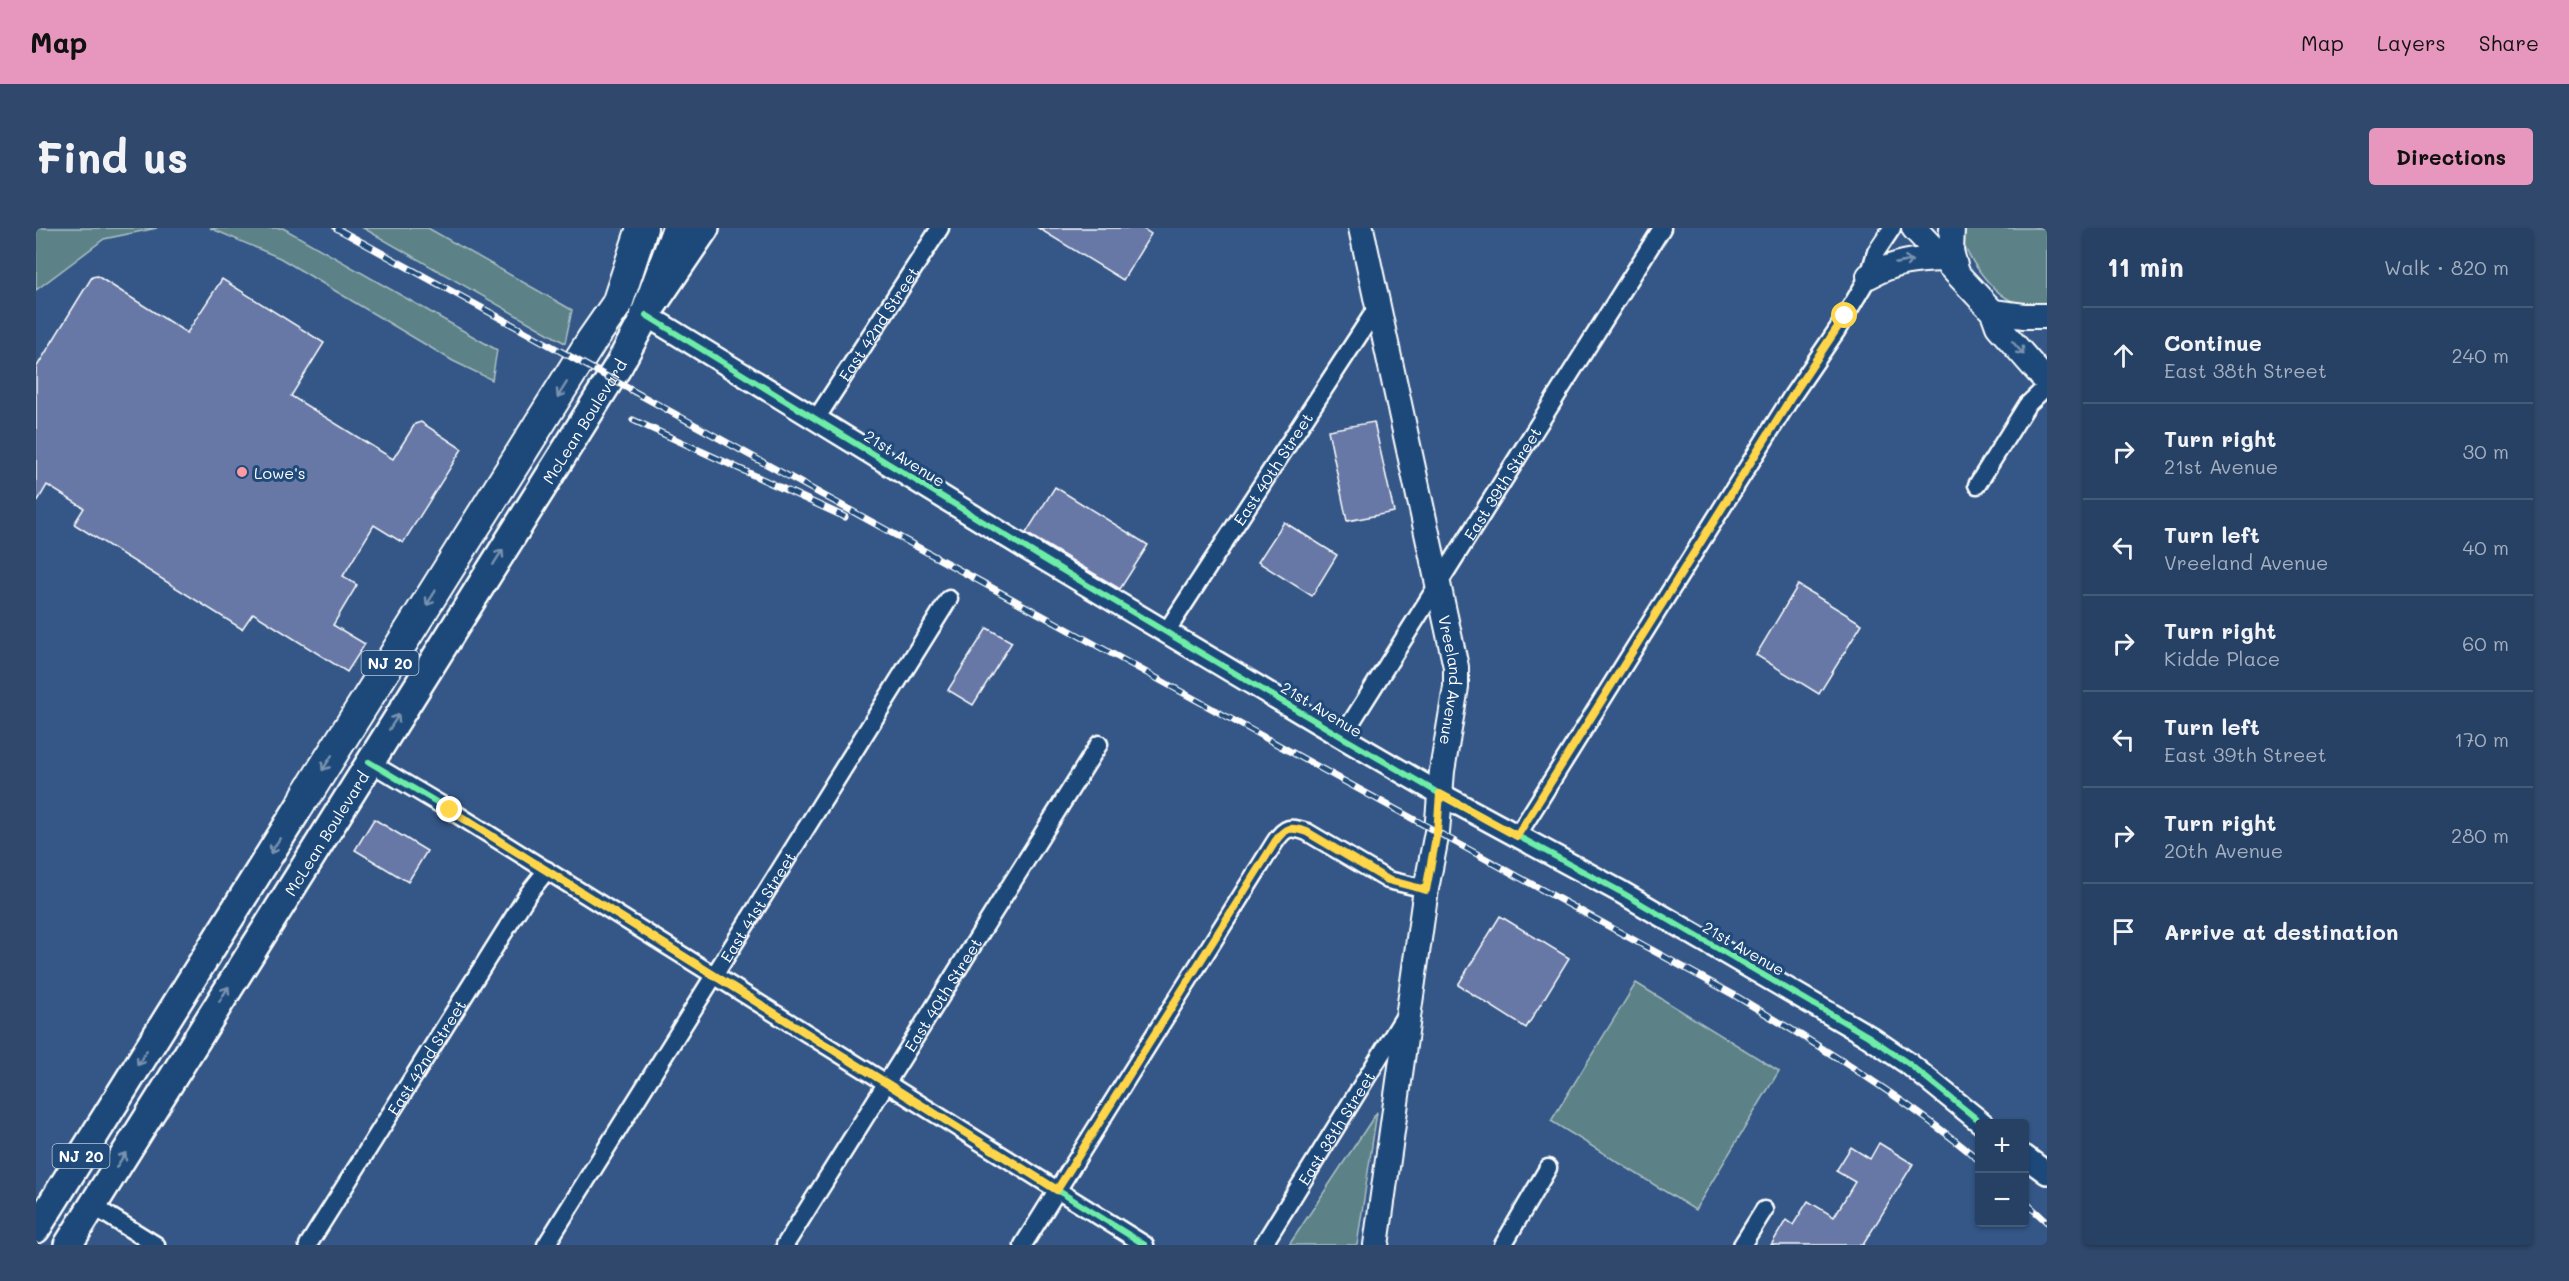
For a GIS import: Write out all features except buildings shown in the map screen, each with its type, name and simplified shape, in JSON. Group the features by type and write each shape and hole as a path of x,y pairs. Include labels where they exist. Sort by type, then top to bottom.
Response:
{"highway":[{"path":"592,340 613,283 625,228"},
{"name":"NJ 20","path":"306,796 592,340 617,304 642,228"},
{"name":"McLean Boulevard","path":"646,315 678,228"}],"main road":[{"path":"646,315 705,228"},
{"name":"Vreeland Avenue","path":"1361,228 1456,667 1456,687 1440,794 1437,832 1408,1010 1376,1245"},
{"path":"1914,228 1993,312 1998,326 2047,384"},
{"path":"1950,267 1952,228"},
{"path":"1869,276 1890,265 1910,260 1950,267"},
{"path":"1993,312 2047,316"},
{"name":"McLean Boulevard","path":"68,1245 619,365 646,315"},
{"name":"NJ 20","path":"36,1229 306,796"}],"street":[{"name":"East 42nd Street","path":"816,419 940,228"},
{"name":"East 39th Street","path":"1342,737 1662,228"},
{"path":"1517,836 1792,396 1837,330 1869,276 1876,252 1892,228"},
{"name":"East 40th Street","path":"1166,632 1377,306"},
{"name":"21st Avenue","path":"646,315 1342,737 1440,794 1621,892 1868,1036 1909,1064 1977,1119"},
{"path":"1977,485 2027,405 2047,384"},
{"name":"East 41st Street","path":"546,1245 712,975 949,599"},
{"name":"East 40th Street","path":"785,1245 1099,744"},
{"path":"369,762 546,870 1145,1245"},
{"path":"1023,1245 1275,842 1286,828 1293,827 1307,832 1388,880 1426,890"},
{"name":"East 42nd Street","path":"308,1245 528,894 546,870"},
{"name":"East 38th Street","path":"1263,1245 1408,1010"},
{"path":"2029,1159 2047,1173"},
{"path":"1503,1245 1548,1168"},
{"path":"93,1206 156,1245"},
{"path":"1742,1245 1764,1210"}],"green space":[{"path":"38,228 157,228 104,239 36,290 36,230"},
{"path":"210,228 283,228 497,350 492,380 453,361 280,258"},
{"path":"363,228 428,228 572,310 565,343"},
{"path":"1960,228 2047,228 2047,306 2014,302 1994,288 1971,258 1961,237"},
{"path":"1636,983 1779,1071 1695,1210 1551,1121"},
{"path":"1377,1112 1357,1245 1289,1245"}],"railway":[{"path":"336,228 1734,995 1830,1053 1891,1094 1922,1115 1975,1157"},
{"path":"633,420 845,517"},
{"path":"2029,1206 2047,1222"}],"cycle path":[{"path":"646,315 1047,561 1342,737 1440,794 1621,892 1868,1036 1909,1064 1977,1119"},
{"path":"369,762 450,810 1145,1245"}],"place":[{"name":"Lowe's","path":"242,472"}],"route":[{"path":"450,810 1057,1190 1275,842 1286,828 1293,827 1307,832 1388,880 1426,890 1437,832 1440,794 1517,836 1792,396 1845,316"}]}
